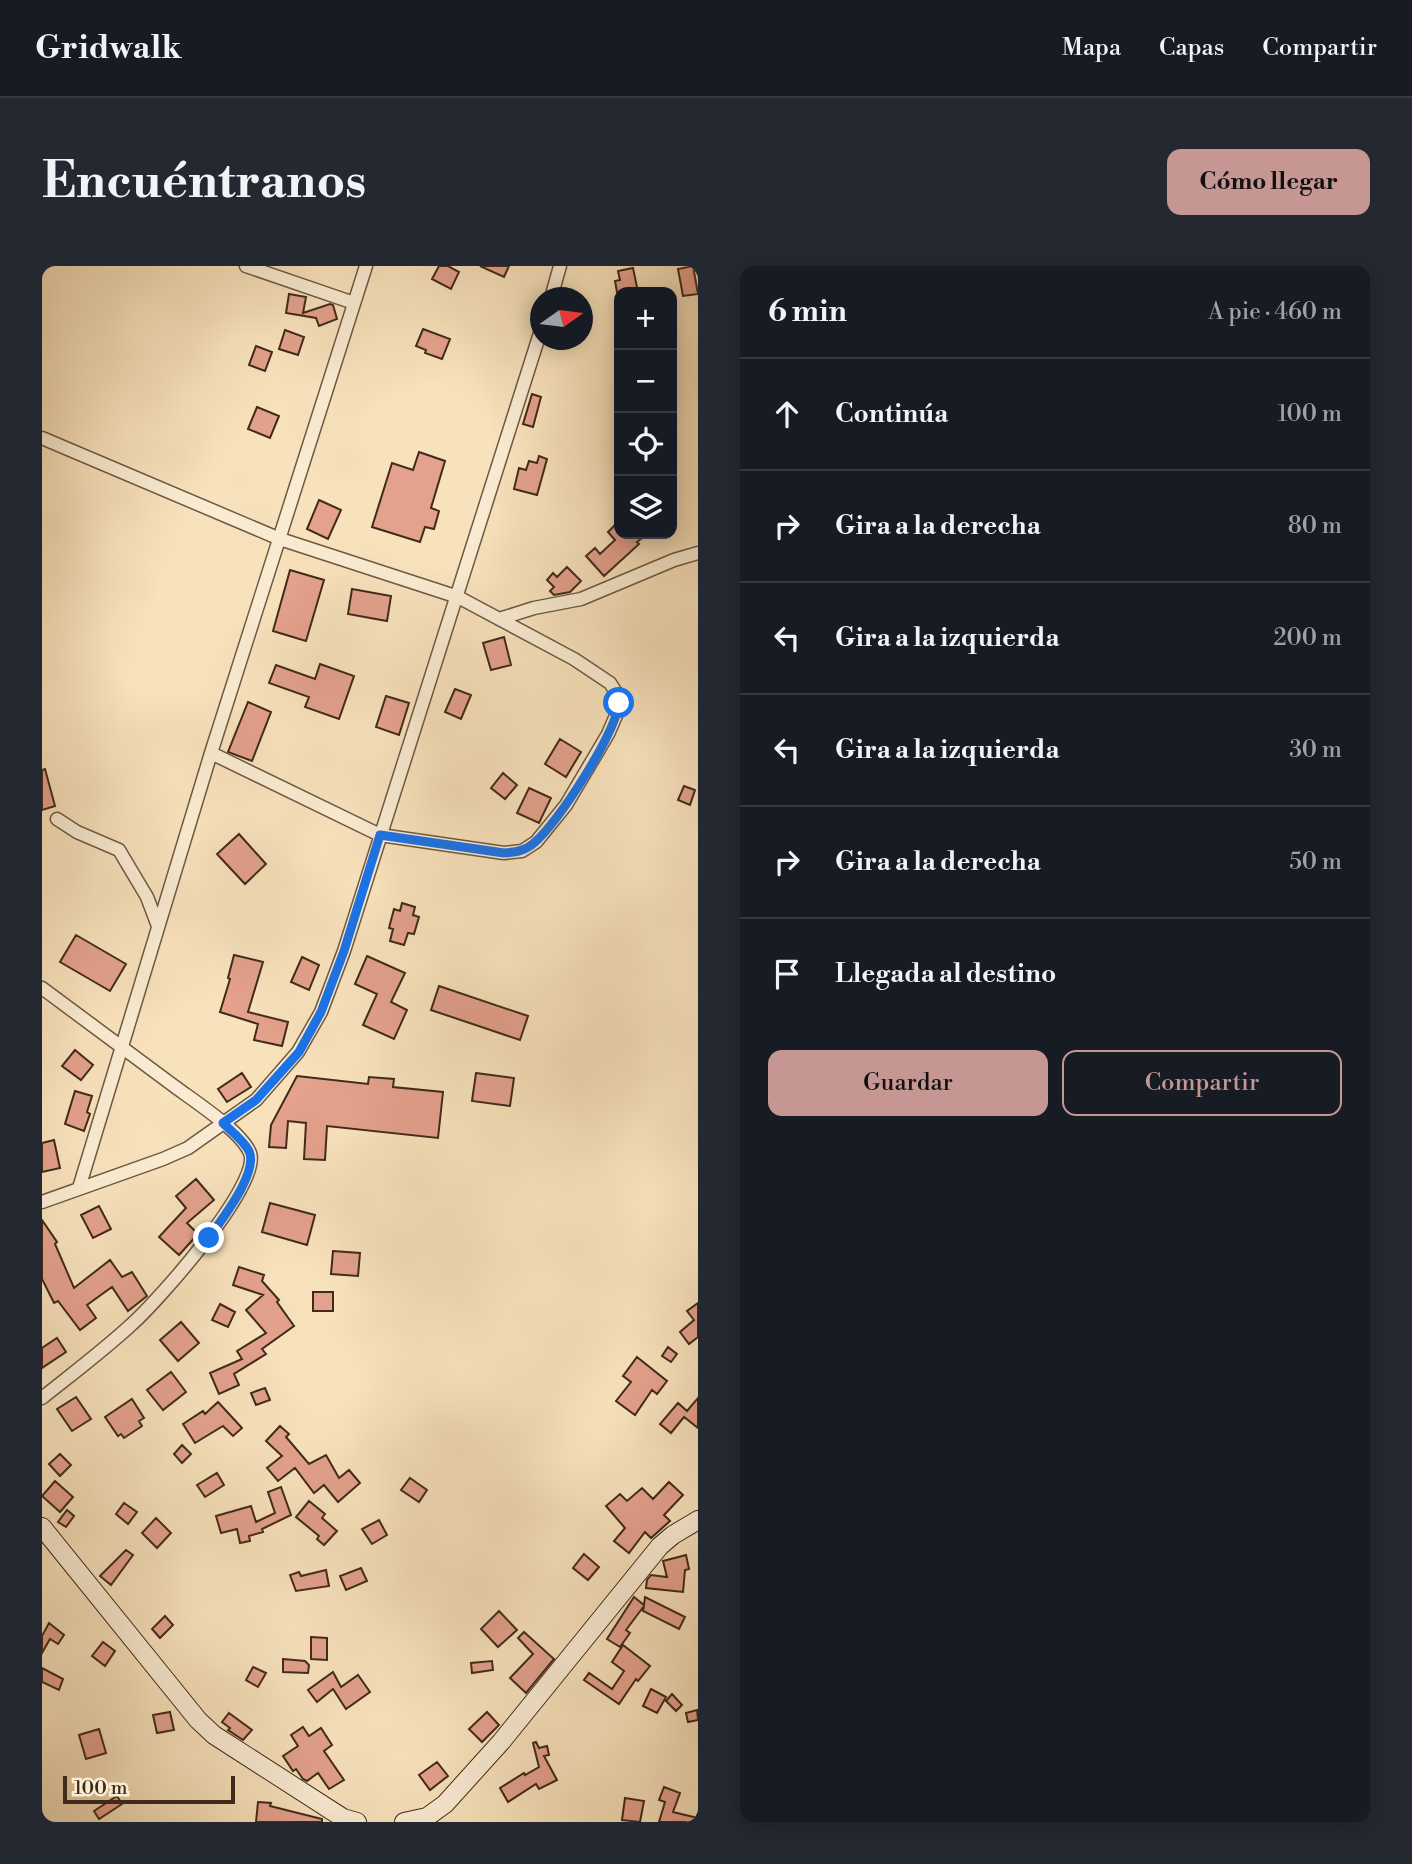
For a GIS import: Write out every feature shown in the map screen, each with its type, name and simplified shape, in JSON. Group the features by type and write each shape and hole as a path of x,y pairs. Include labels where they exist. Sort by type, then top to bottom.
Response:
{"street":[{"path":"246,266 354,303"},
{"path":"79,1188 211,753 366,266"},
{"path":"554,287 560,266"},
{"path":"42,1202 188,1148 256,1100 299,1052 321,1012 344,951 535,350"},
{"path":"42,438 280,540 458,597 574,659 610,683 619,703 608,734 566,805 536,842 523,851 504,853 380,835 211,753"},
{"path":"499,619 534,608 581,599 674,560 698,553"},
{"path":"57,819 77,832 119,850 147,897 158,927"},
{"path":"42,988 223,1123 250,1152 251,1164 244,1184 209,1238 155,1302 132,1325 42,1398"},
{"path":"410,1821 436,1812 444,1804 501,1742 660,1546 685,1526 698,1520"},
{"path":"42,1527 198,1720 214,1735 343,1818 357,1822"},
{"path":"321,1804 331,1822"}],"building":[{"path":"439,266 448,266 459,272 451,289 432,279"},
{"path":"480,266 509,266 504,277"},
{"path":"693,266 698,294 683,296 678,269"},
{"path":"633,268 637,287 616,287 615,281 620,280 618,271"},
{"path":"289,294 306,297 303,313 333,305 337,319 319,326 316,318 286,313"},
{"path":"423,329 450,339 442,359 425,353 426,350 416,346"},
{"path":"285,330 304,337 298,355 279,349"},
{"path":"256,346 272,352 265,371 249,365"},
{"path":"532,394 541,397 533,427 523,424"},
{"path":"257,407 279,416 270,438 248,429"},
{"path":"419,452 445,461 431,508 439,511 434,529 425,527 420,542 372,527 392,463 413,470"},
{"path":"539,456 547,459 537,495 514,489 519,468 526,470 529,461 537,463"},
{"path":"319,500 341,510 328,539 307,529"},
{"path":"614,526 614,539 608,532"},
{"path":"641,539 637,542 639,544 604,576 586,556 595,548 600,554 615,540"},
{"path":"567,567 581,581 570,592 554,595 550,591 554,587 547,580 553,573 557,577"},
{"path":"290,570 324,580 306,641 273,631"},
{"path":"352,589 391,596 387,621 348,614"},
{"path":"504,637 511,665 491,670 483,643"},
{"path":"320,664 354,676 339,719 305,707 309,697 269,683 276,665 315,679"},
{"path":"455,689 471,695 461,719 445,712"},
{"path":"386,696 409,703 399,735 376,727"},
{"path":"248,702 271,712 252,761 228,752"},
{"path":"560,739 581,752 566,777 545,764"},
{"path":"45,769 55,806 42,810 42,770"},
{"path":"503,773 517,785 505,799 491,788"},
{"path":"684,786 695,790 690,805 678,800"},
{"path":"529,788 551,798 539,823 517,813"},
{"path":"239,834 266,864 245,884 217,854"},
{"path":"402,903 415,907 413,915 419,917 414,934 408,933 404,945 390,941 393,929 389,928 394,909 400,911"},
{"path":"76,935 126,964 110,991 60,962"},
{"path":"234,955 263,962 248,1012 288,1022 282,1046 254,1040 258,1024 220,1012"},
{"path":"367,956 405,973 391,1002 407,1010 394,1039 363,1025 377,994 355,984"},
{"path":"302,957 319,965 309,990 291,982"},
{"path":"439,986 528,1016 520,1040 431,1010"},
{"path":"75,1050 93,1065 81,1080 62,1066"},
{"path":"242,1073 251,1087 227,1102 218,1089"},
{"path":"476,1073 514,1078 510,1106 472,1101"},
{"path":"297,1076 368,1084 369,1077 394,1079 393,1087 443,1092 438,1138 327,1126 325,1160 304,1159 306,1123 288,1121 286,1148 269,1147 271,1125"},
{"path":"75,1091 92,1096 84,1131 65,1124"},
{"path":"54,1140 60,1168 42,1172 42,1143"},
{"path":"196,1179 214,1200 187,1223 198,1234 179,1255 159,1237 186,1208 176,1196"},
{"path":"270,1203 315,1215 307,1245 262,1232"},
{"path":"99,1206 111,1229 93,1238 81,1215"},
{"path":"42,1220 57,1242 55,1244 74,1288 110,1260 122,1277 132,1272 147,1296 128,1311 112,1287 87,1305 96,1318 80,1330 58,1301 54,1303 42,1279"},
{"path":"333,1251 360,1253 358,1276 331,1274"},
{"path":"239,1267 264,1275 262,1281 279,1300 277,1302 294,1326 262,1349 266,1354 234,1374 239,1385 219,1394 210,1373 242,1359 237,1351 266,1333 246,1310 263,1295 233,1285"},
{"path":"313,1292 333,1292 333,1311 313,1311"},
{"path":"698,1303 698,1337 689,1344 680,1332 694,1320 687,1311"},
{"path":"220,1304 235,1312 228,1327 212,1320"},
{"path":"181,1322 199,1343 178,1361 160,1340"},
{"path":"57,1338 66,1352 42,1368 42,1348"},
{"path":"668,1347 677,1354 671,1362 662,1356"},
{"path":"637,1357 667,1381 657,1394 652,1390 635,1415 616,1401 631,1382 623,1376"},
{"path":"171,1372 186,1392 163,1410 147,1390"},
{"path":"265,1388 270,1400 256,1405 251,1393"},
{"path":"76,1397 91,1419 72,1431 57,1409"},
{"path":"698,1398 698,1428 684,1417 671,1433 660,1424 678,1403 687,1411"},
{"path":"132,1399 144,1418 139,1421 142,1426 124,1438 121,1434 118,1436 105,1417"},
{"path":"218,1402 242,1428 233,1436 223,1426 195,1443 183,1424 203,1411 205,1414"},
{"path":"280,1426 289,1434 286,1437 309,1464 326,1455 339,1478 349,1470 360,1483 338,1502 324,1485 314,1493 295,1468 278,1481 267,1468 282,1456 266,1441"},
{"path":"182,1445 191,1454 182,1463 174,1454"},
{"path":"60,1454 71,1465 60,1476 49,1464"},
{"path":"217,1473 224,1485 205,1497 197,1485"},
{"path":"410,1478 427,1490 419,1502 401,1490"},
{"path":"55,1481 73,1497 60,1512 42,1496"},
{"path":"669,1482 683,1495 664,1515 670,1521 651,1538 645,1532 629,1553 614,1541 625,1528 606,1506 620,1494 627,1501 642,1488 653,1499"},
{"path":"281,1487 291,1515 262,1529 263,1532 249,1536 250,1541 240,1543 237,1529 221,1533 216,1516 251,1506 256,1522 275,1513 268,1492"},
{"path":"309,1501 325,1514 322,1518 337,1531 324,1545 317,1539 319,1536 296,1517"},
{"path":"124,1503 137,1512 128,1524 116,1514"},
{"path":"67,1510 74,1516 66,1527 58,1522"},
{"path":"156,1518 171,1533 157,1548 142,1533"},
{"path":"379,1520 387,1535 372,1544 362,1529"},
{"path":"126,1550 133,1555 111,1585 100,1576"},
{"path":"584,1554 599,1567 588,1580 573,1568"},
{"path":"686,1555 689,1569 685,1570 683,1592 646,1588 651,1575 667,1577 663,1561"},
{"path":"361,1568 367,1581 346,1590 340,1576"},
{"path":"326,1570 329,1586 296,1591 290,1575 299,1572 301,1576"},
{"path":"634,1597 644,1605 645,1597 685,1617 679,1629 643,1611 644,1606 626,1630 630,1633 620,1647 607,1639"},
{"path":"499,1611 517,1630 498,1647 481,1629"},
{"path":"165,1616 173,1625 160,1638 152,1629"},
{"path":"49,1623 64,1635 58,1644 50,1639 42,1653 42,1636"},
{"path":"524,1632 554,1659 526,1693 510,1678 533,1654 518,1638"},
{"path":"311,1637 327,1638 327,1660 311,1659"},
{"path":"103,1642 115,1651 105,1666 92,1656"},
{"path":"623,1645 650,1666 638,1681 636,1679 619,1704 584,1680 589,1673 612,1689 624,1671 612,1662"},
{"path":"283,1659 305,1661 309,1665 308,1673 283,1672"},
{"path":"492,1661 493,1670 472,1673 471,1663"},
{"path":"253,1667 266,1673 258,1687 246,1680"},
{"path":"42,1668 63,1679 59,1690 42,1682"},
{"path":"333,1672 341,1687 358,1675 370,1692 346,1709 333,1689 317,1702 308,1690"},
{"path":"651,1689 666,1697 657,1713 643,1706"},
{"path":"672,1694 682,1705 676,1711 666,1701"},
{"path":"697,1710 698,1720 688,1722 686,1713"},
{"path":"170,1712 174,1730 157,1733 153,1715"},
{"path":"487,1712 499,1725 482,1742 469,1729"},
{"path":"229,1713 252,1730 243,1740 228,1730 230,1728 222,1722"},
{"path":"303,1727 309,1736 321,1728 332,1745 324,1751 344,1780 329,1789 318,1773 307,1781 303,1779 296,1769 293,1771 283,1756 298,1746 291,1735"},
{"path":"99,1729 106,1753 86,1759 79,1735"},
{"path":"536,1742 539,1748 547,1746 549,1755 544,1756 557,1780 539,1789 536,1784 508,1802 500,1788 539,1767 533,1743"},
{"path":"437,1762 448,1776 430,1790 419,1775"},
{"path":"664,1787 680,1793 673,1812 698,1818 698,1822 659,1822 665,1802 659,1800"},
{"path":"117,1796 122,1804 99,1819 94,1811"},
{"path":"625,1798 644,1801 640,1822 622,1820"},
{"path":"258,1802 271,1803 270,1806 322,1819 322,1822 256,1822"}],"route":[{"path":"209,1238 244,1184 251,1164 250,1152 223,1123 256,1100 299,1052 321,1012 344,951 380,835 504,853 523,851 536,842 566,805 608,734 619,703"}]}
